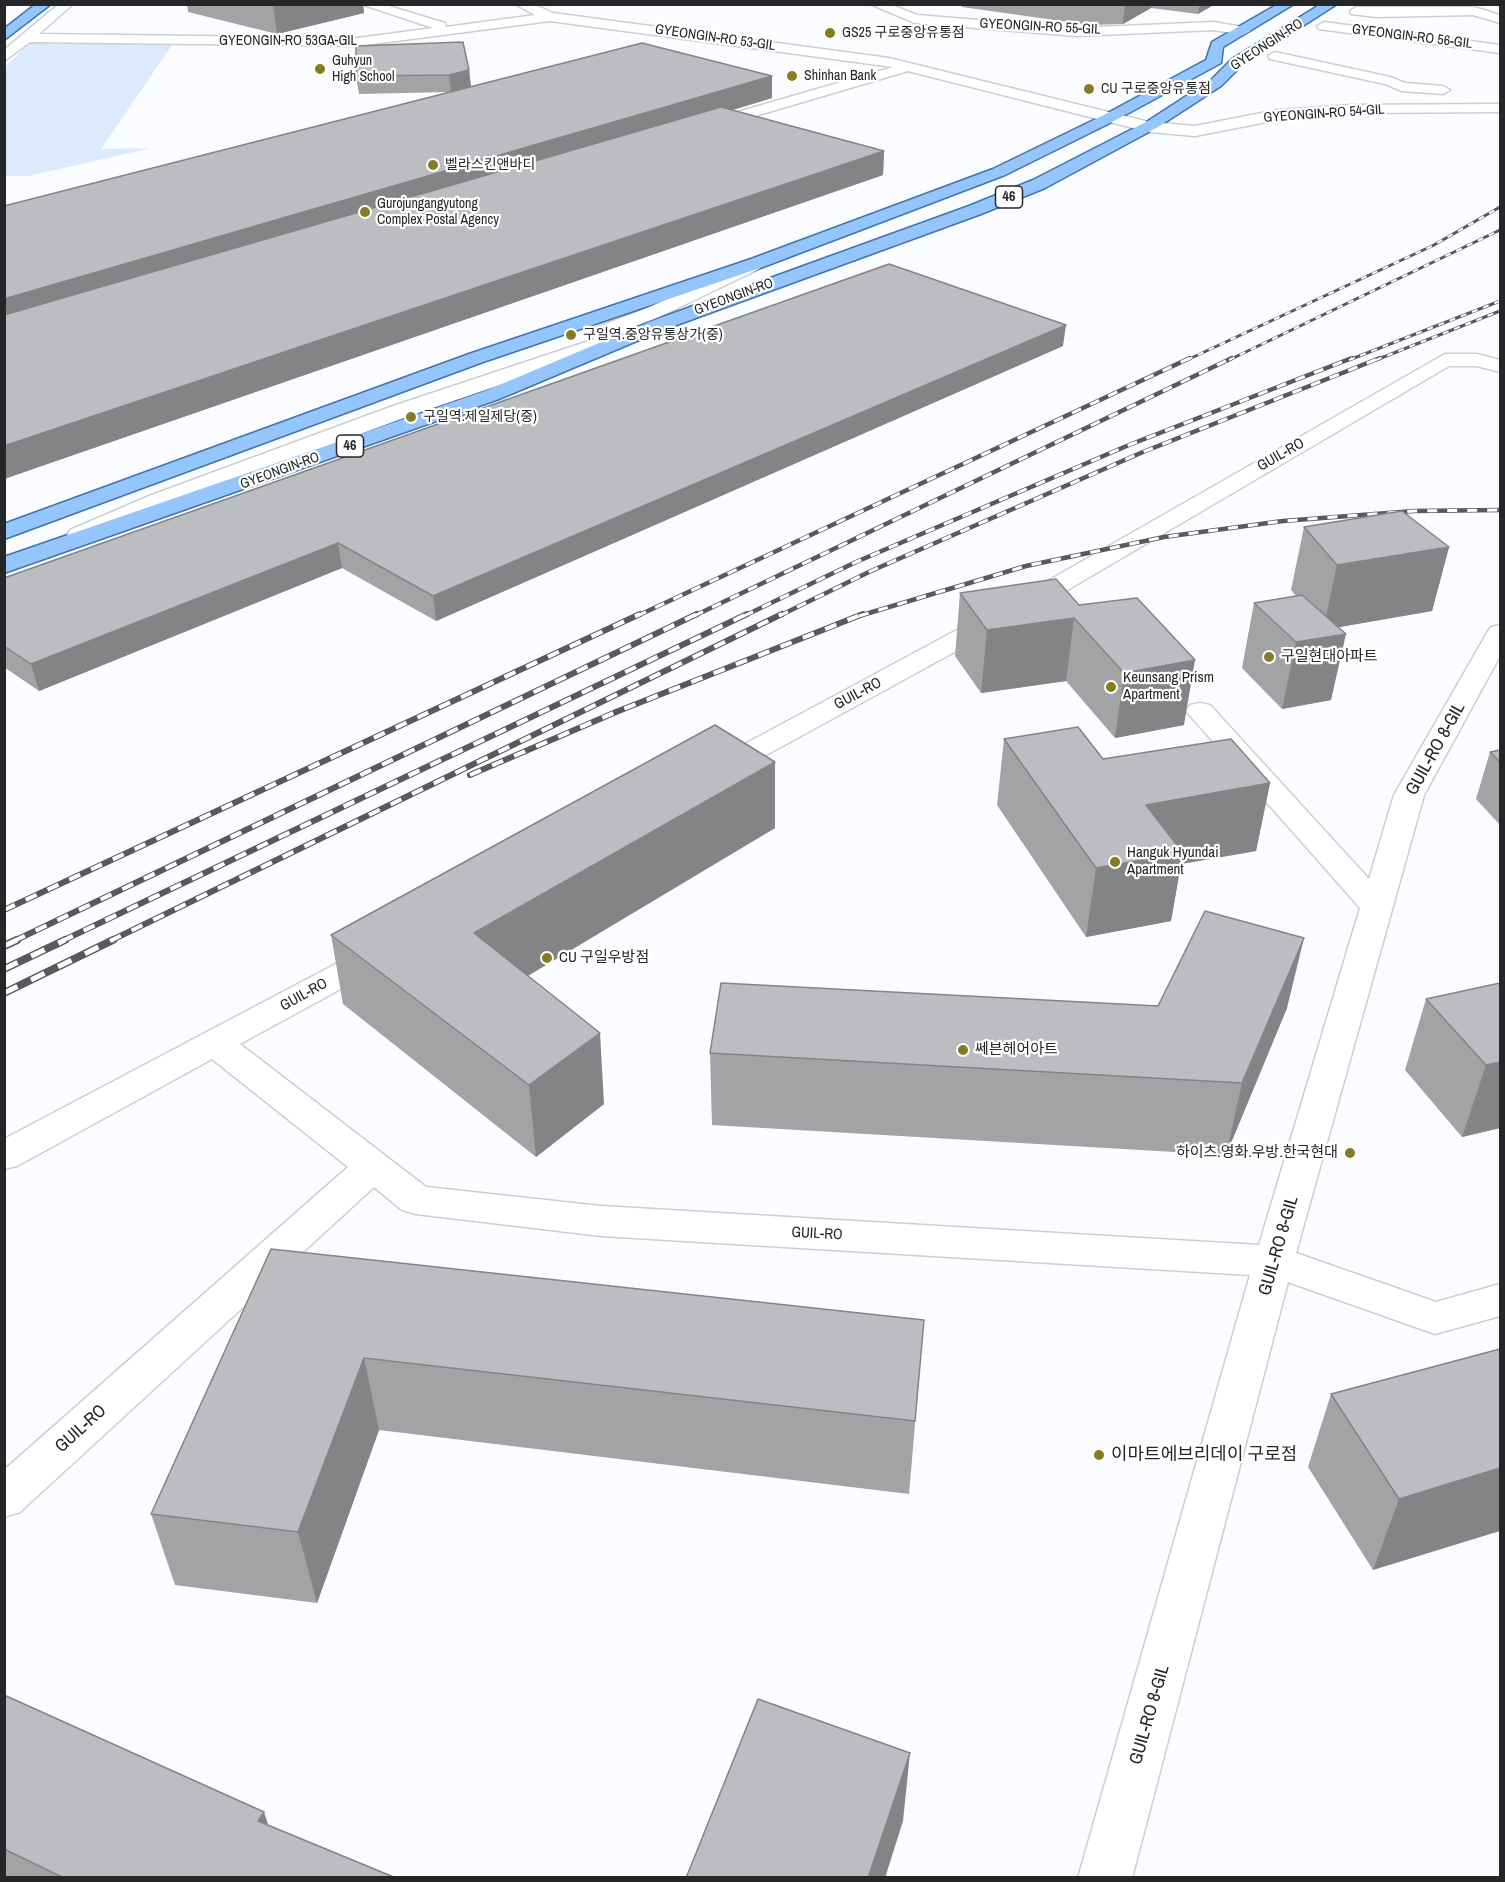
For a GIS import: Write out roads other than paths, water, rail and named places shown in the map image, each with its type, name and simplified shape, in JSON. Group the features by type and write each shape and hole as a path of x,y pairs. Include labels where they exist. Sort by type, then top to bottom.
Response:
{"main road":[{"path":"4,36 45,4"},
{"path":"1212,62 1217,45 1288,4"},
{"name":"GYEONGIN-RO","path":"757,263 999,172 1109,118 1212,62 1307,4"},
{"path":"1319,29 1343,6"},
{"name":"GYEONGIN-RO","path":"4,566 492,395 656,326 1029,189 1149,127 1216,83 1238,62 1343,6"},
{"path":"1216,83 1275,56 1295,44"},
{"path":"4,532 256,441"}],"street":[{"path":"4,57 67,4"},
{"path":"367,4 453,30"},
{"name":"GYEONGIN-RO 53-GIL","path":"521,4 550,17 718,38 910,67 1109,118"},
{"name":"GYEONGIN-RO 55-GIL","path":"876,4 915,19 1076,32 1214,26 1243,31"},
{"path":"1343,6 1376,13 1474,11 1500,19"},
{"name":"GYEONGIN-RO 53GA-GIL","path":"24,38 358,42 550,17"},
{"name":"GYEONGIN-RO 56-GIL","path":"1319,29 1500,49"},
{"path":"1452,56 1500,30"},
{"path":"672,49 718,38"},
{"name":"GYEONGIN-RO","path":"1275,56 1390,81 1402,87 1453,90"},
{"path":"685,132 910,67"},
{"path":"1390,81 1411,73"},
{"name":"GYEONGIN-RO 54-GIL","path":"1109,118 1149,127 1195,131 1277,115 1341,110 1500,108"},
{"path":"256,441 392,408 652,313 757,263"},
{"name":"GUIL-RO","path":"692,784 1055,587 1445,360 1477,360 1500,366"},
{"name":"GUIL-RO 8-GIL","path":"1105,1878 1274,1261 1409,795 1500,633"},
{"path":"1200,711 1377,907"},
{"name":"GUIL-RO","path":"4,1156 402,942"},
{"name":"GUIL-RO","path":"215,1043 416,1200 601,1221 1274,1261 1435,1318 1500,1300"},
{"name":"GUIL-RO","path":"4,1498 372,1167"}],"railway":[{"path":"1187,360 1434,245 1500,207"},
{"path":"1229,360 1500,230"},
{"path":"1349,360 1500,301"},
{"path":"1376,360 1500,311"},
{"path":"637,616 1190,358"},
{"path":"694,616 1232,358"},
{"path":"744,616 856,562 1129,445 1352,358"},
{"path":"779,616 871,571 1143,452 1380,358"},
{"path":"859,616 1026,566 1164,537 1283,521 1414,511 1500,510"},
{"path":"4,910 640,614"},
{"path":"14,941 697,614"},
{"path":"62,941 747,614"},
{"path":"110,941 782,614"},
{"path":"470,775 616,712 863,614"},
{"path":"4,946 17,940"},
{"path":"4,969 65,940"},
{"path":"4,993 113,940"}],"place":[{"name":"GS25 구로중앙유통점","path":"830,33"},
{"name":"Guhyun High School","path":"320,69"},
{"name":"Shinhan Bank","path":"792,76"},
{"name":"CU 구로중앙유통점","path":"1089,89"},
{"name":"벨라스킨앤바디","path":"433,165"},
{"name":"Gurojungangyutong Complex Postal Agency","path":"365,212"},
{"name":"구일역.중앙유통상가(중)","path":"571,335"},
{"name":"구일역.제일제당(중)","path":"411,417"},
{"name":"구일현대아파트","path":"1269,657"},
{"name":"Keunsang Prism Apartment","path":"1111,687"},
{"name":"Hanguk Hyundai Apartment","path":"1115,862"},
{"name":"CU 구일우방점","path":"547,958"},
{"name":"쎄븐헤어아트","path":"963,1050"},
{"name":"하이츠.영화.우방.한국현대","path":"1350,1153"},
{"name":"이마트에브리데이 구로점","path":"1099,1455"}]}
